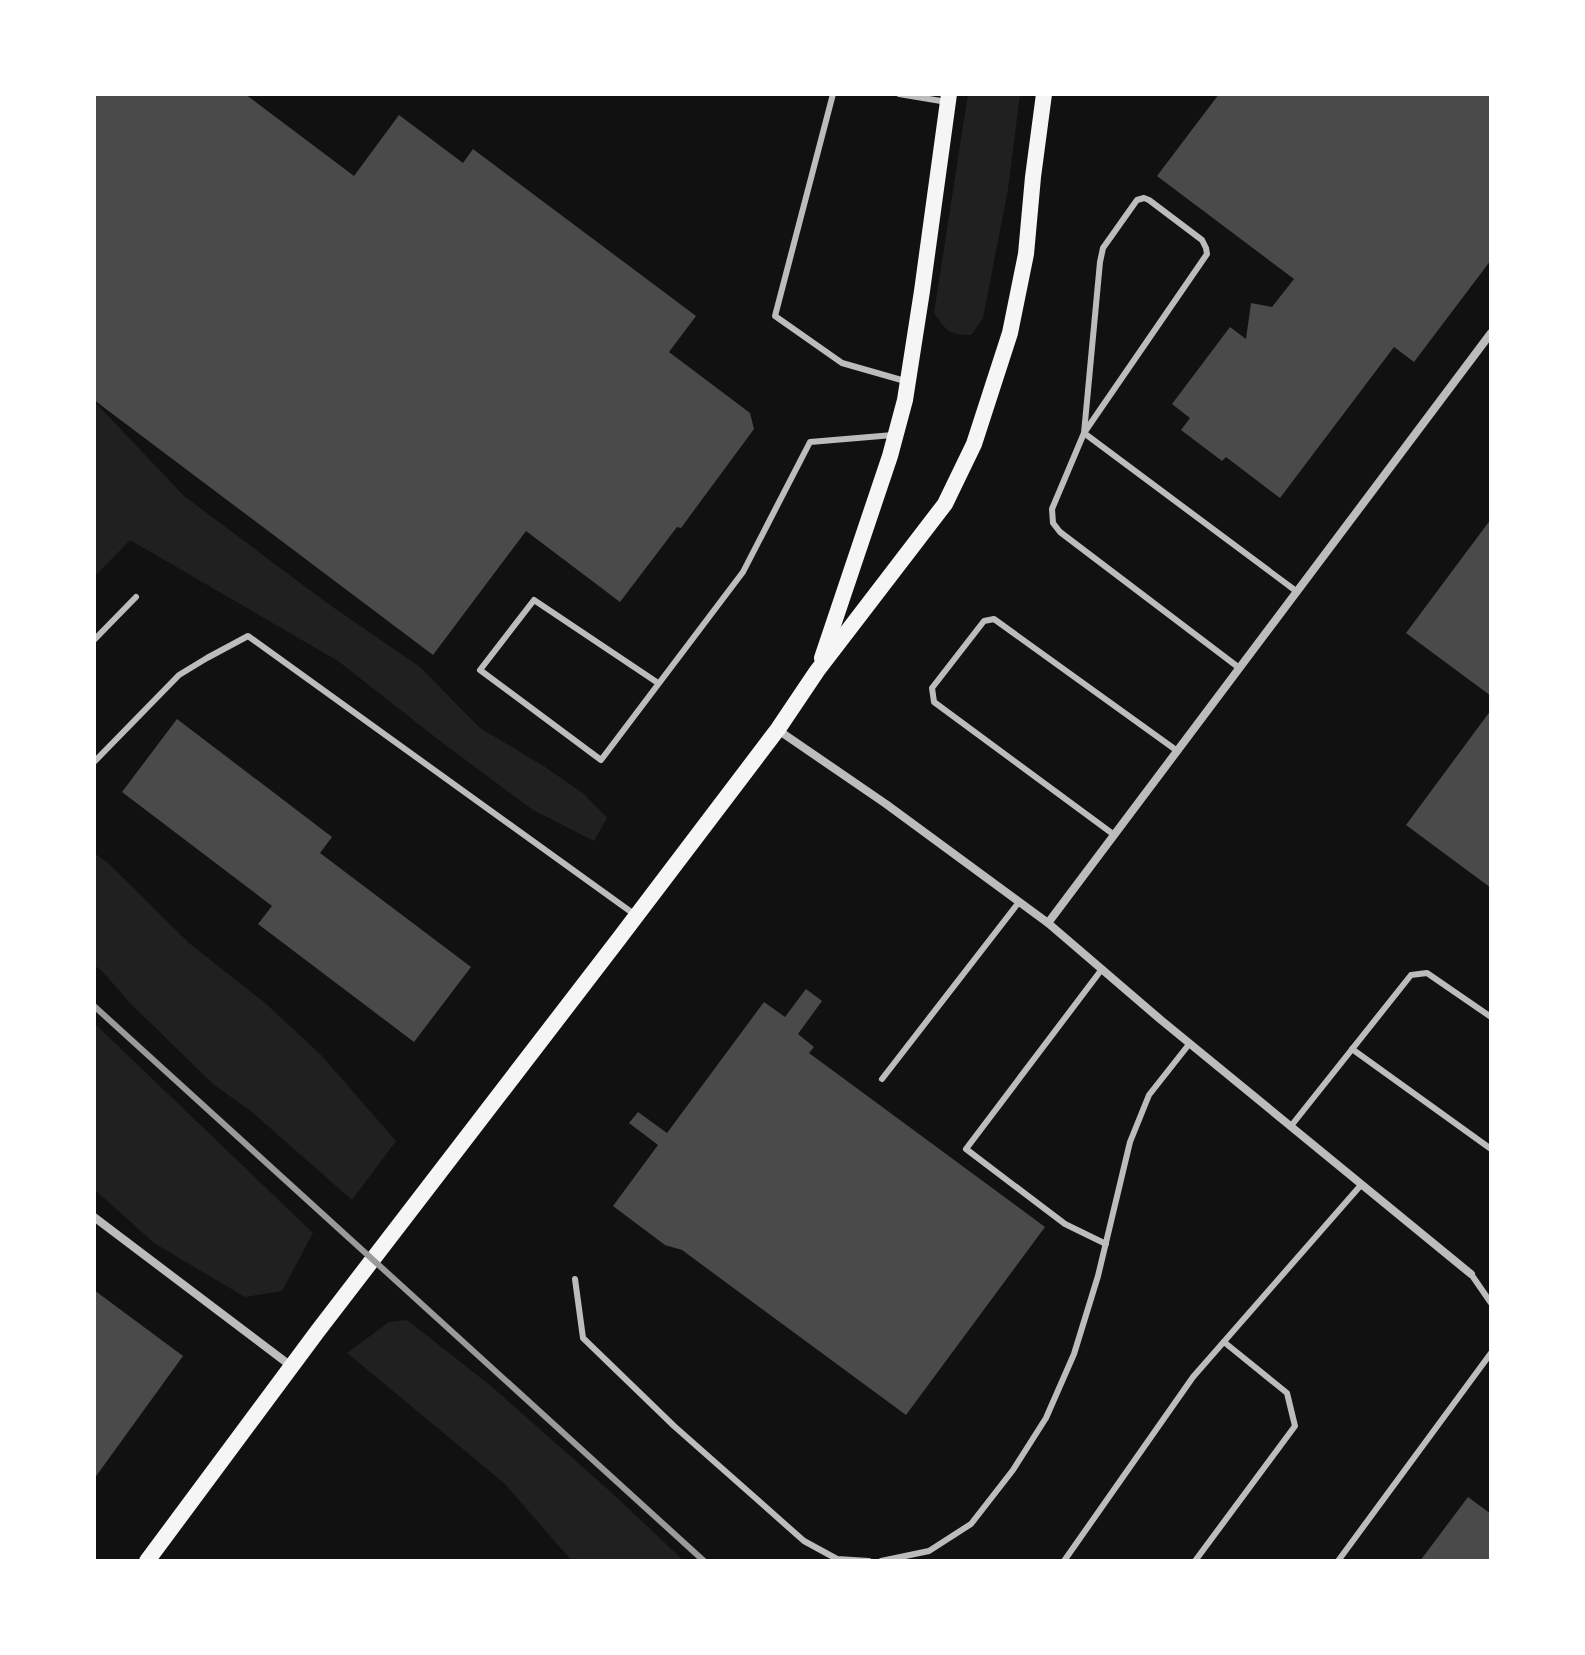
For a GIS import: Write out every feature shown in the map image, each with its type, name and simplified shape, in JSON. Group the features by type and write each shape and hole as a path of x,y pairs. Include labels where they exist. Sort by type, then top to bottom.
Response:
{"main road":[{"path":"147,1561 291,1366 778,729 817,671 945,504 974,444 1010,333 1026,254 1044,94"},
{"path":"817,671 896,435 908,382 948,98"}],"street":[{"path":"1048,923 1491,333"},
{"path":"778,729 1048,923 1471,1274"},
{"path":"94,1217 291,1366"}],"lane":[{"path":"833,94 775,316 842,363 908,382"},
{"path":"899,94 948,98"},
{"path":"1084,433 1103,248 1137,200 1144,198 1202,240 1207,254 1084,433 1052,509 1053,523 1060,532 1238,667"},
{"path":"1084,433 1296,591"},
{"path":"658,683 534,600 480,670 601,760 743,572 810,442 896,435"},
{"path":"94,640 136,597"},
{"path":"1113,834 934,702 932,688 984,621 994,619 1176,750"},
{"path":"94,762 179,675 248,636 636,916"},
{"path":"882,1079 1019,902"},
{"path":"1102,969 966,1149 1065,1224 1106,1244"},
{"path":"1291,1126 1411,975 1427,973 1491,1017"},
{"path":"881,1561 929,1551 971,1524 1013,1470 1046,1418 1074,1354 1098,1276 1130,1142 1149,1095 1190,1043"},
{"path":"1352,1049 1491,1149"},
{"path":"1064,1561 1193,1377 1361,1185"},
{"path":"1471,1274 1491,1303"},
{"path":"575,1279 583,1338 674,1426 804,1541 837,1559 869,1561"},
{"path":"1195,1561 1295,1426 1287,1393 1224,1342"},
{"path":"1338,1561 1491,1353"}],"shaded area":[{"path":"968,94 1020,94 1008,189 983,318 971,335 949,331 934,313"},
{"path":"94,401 184,496 327,603 420,667 480,728 584,794 607,818 594,841 533,810 338,661 130,540 94,577"},
{"path":"94,853 189,943 265,1003 321,1055 396,1141 352,1200 252,1112 213,1084 94,965"},
{"path":"94,1023 313,1233 282,1291 245,1297 154,1243 94,1189"},
{"path":"407,1320 491,1386 684,1561 572,1561 504,1483 347,1353 389,1322"}],"building":[{"path":"94,94 245,94 354,176 399,115 463,163 473,149 696,316 669,352 750,413 754,429 681,528 677,527 620,602 526,531 433,655 94,400"},
{"path":"1219,94 1491,94 1491,260 1414,362 1394,347 1280,498 1226,457 1222,461 1181,430 1190,418 1172,404 1230,327 1246,339 1251,303 1272,307 1294,279 1157,176"},
{"path":"1491,519 1491,696 1406,633"},
{"path":"1491,710 1491,888 1406,825"},
{"path":"177,719 332,837 320,853 471,967 414,1042 258,924 272,906 122,792"},
{"path":"806,989 822,1001 798,1034 814,1047 809,1053 1045,1227 906,1415 682,1250 665,1245 613,1206 658,1145 629,1123 638,1112 667,1133 764,1002 785,1017"},
{"path":"94,1290 183,1356 94,1479"},
{"path":"1468,1497 1491,1514 1491,1561 1420,1561"}],"railway":[{"path":"94,1006 704,1561"}]}
